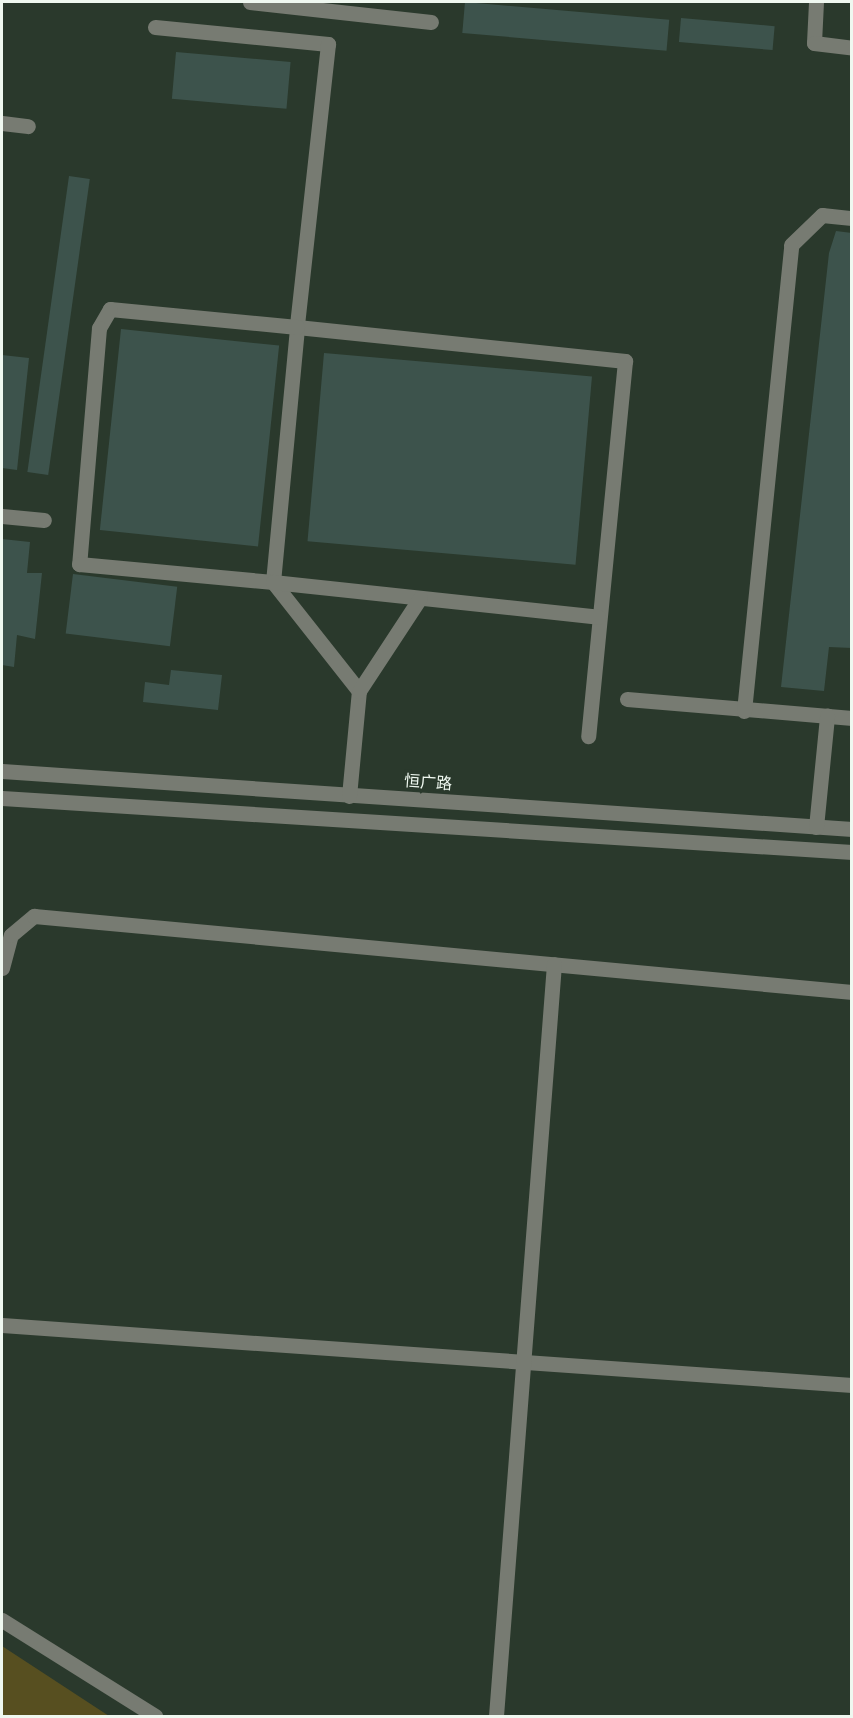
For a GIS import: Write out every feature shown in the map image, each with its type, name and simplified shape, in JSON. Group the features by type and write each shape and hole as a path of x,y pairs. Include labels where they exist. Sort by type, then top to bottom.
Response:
{"street":[{"path":"250,2 431,22"},
{"path":"816,2 814,43 852,48"},
{"path":"154,27 328,44 297,327 273,582 359,691"},
{"path":"2,123 28,126"},
{"path":"744,711 791,245 822,215 852,218"},
{"path":"588,736 625,361 111,309 99,328 79,564 273,582 598,617"},
{"path":"2,516 44,520"},
{"path":"349,796 359,691 420,598"},
{"path":"627,699 744,711 852,718"},
{"path":"816,827 827,716"},
{"name":"恒广路","path":"2,771 852,829"},
{"path":"2,798 852,852"},
{"path":"2,968 11,935 34,916 852,992"},
{"path":"496,1716 554,964"},
{"path":"2,1325 852,1385"},
{"path":"2,1620 155,1716"}],"shaded area":[{"path":"2,1646 109,1716 2,1716"}],"building":[{"path":"465,2 669,20 667,51 462,33"},
{"path":"681,18 775,26 773,50 679,42"},
{"path":"176,52 291,62 286,109 172,99"},
{"path":"69,176 90,179 48,475 27,472"},
{"path":"836,231 852,233 852,648 829,647 824,691 781,687 829,253"},
{"path":"121,329 279,346 258,547 100,530"},
{"path":"324,353 592,376 576,565 308,541"},
{"path":"2,355 29,358 17,470 2,468"},
{"path":"2,539 30,542 27,573 42,573 35,639 17,635 14,667 2,665"},
{"path":"73,574 177,587 170,646 66,634"},
{"path":"171,670 222,675 218,710 143,702 145,682 169,685"}]}
